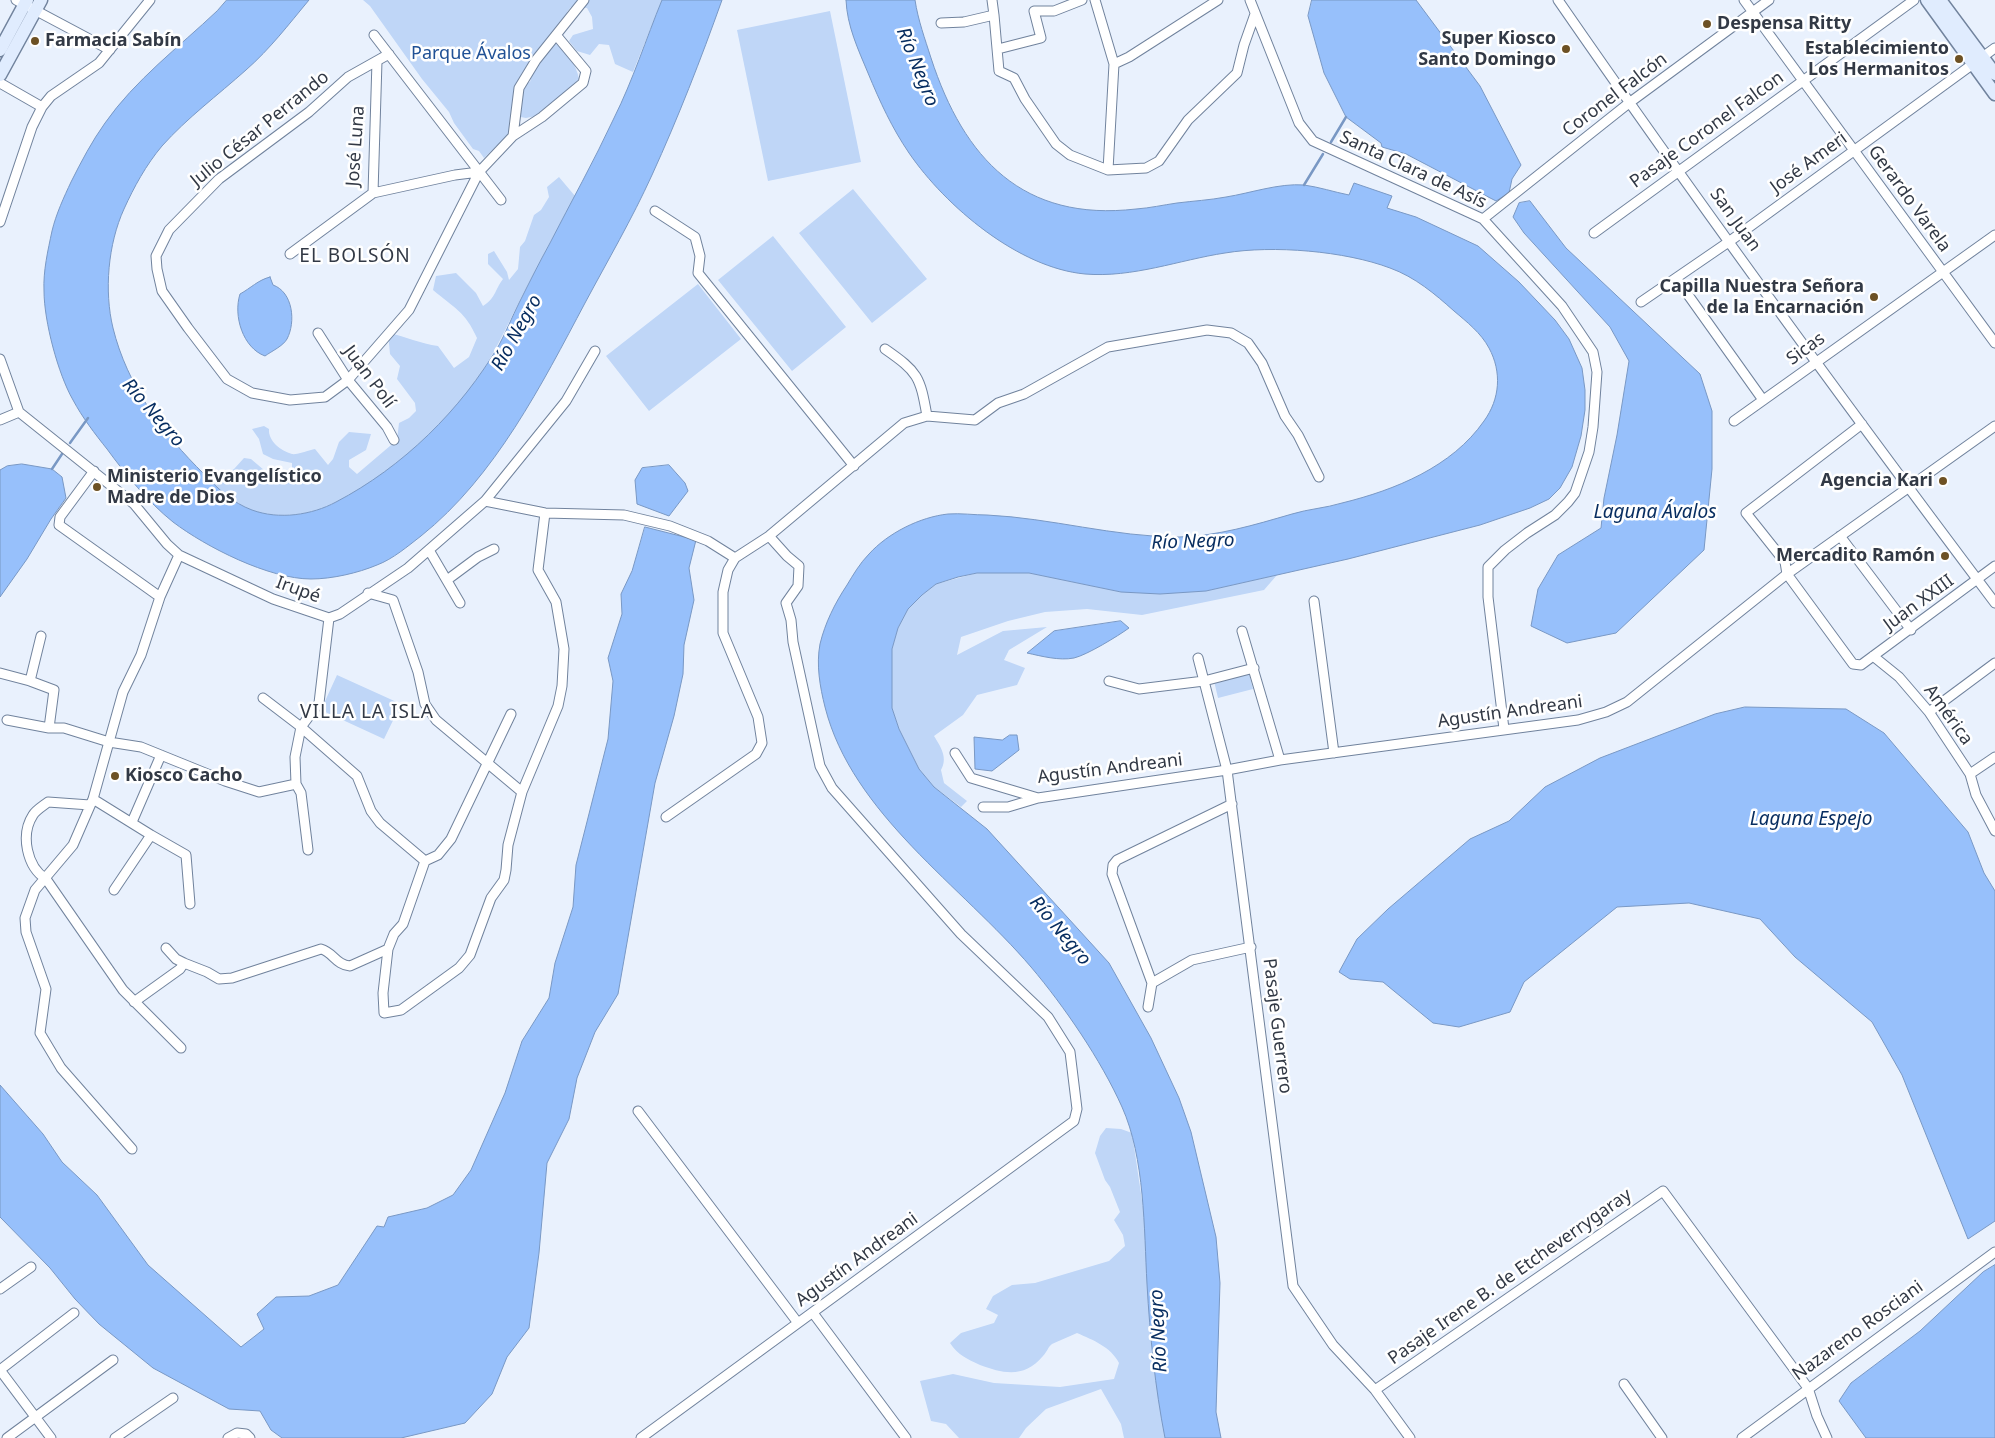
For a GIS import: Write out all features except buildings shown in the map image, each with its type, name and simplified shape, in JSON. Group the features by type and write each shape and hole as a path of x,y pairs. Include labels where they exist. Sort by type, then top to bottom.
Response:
{"main road":[{"path":"1927,0 1978,60 1995,74"},
{"path":"1940,0 1978,60 1995,94"},
{"path":"0,50 29,3"},
{"path":"0,75 29,3"}],"street":[{"path":"0,222 32,126 42,107 51,96 99,63 150,0"},
{"path":"513,136 519,88 536,60 584,0"},
{"path":"992,0 999,71 1014,78 1056,144 1070,155 1108,170 1146,168 1158,161 1188,120 1237,73 1255,14"},
{"path":"998,48 1041,38 1034,11 1054,11 1082,0"},
{"path":"1095,0 1114,64 1108,170"},
{"path":"1114,64 1129,58 1218,0"},
{"name":"Santa Clara de Asís","path":"1250,0 1299,123 1313,142 1483,219 1562,306 1593,352 1596,372 1593,427 1589,452 1575,493 1555,515 1505,550 1488,567 1488,597 1504,729"},
{"name":"San Juan","path":"1558,0 1817,362 1995,603"},
{"name":"Gerardo Varela","path":"1744,0 1995,344"},
{"name":"Coronel Falcón","path":"1483,219 1630,103 1769,0"},
{"name":"Pasaje Coronel Falcon","path":"1594,233 1914,0"},
{"path":"29,3 110,50"},
{"path":"940,23 964,22 994,15"},
{"path":"374,35 501,200"},
{"name":"Julio César Perrando","path":"389,54 348,77 309,112 219,179 169,230 156,256 162,291 227,379 252,393 290,400 325,397 348,380 409,310 479,172 513,136 542,117 583,82 586,71 556,35"},
{"name":"José Ameri","path":"1641,302 1730,241 1995,48"},
{"name":"José Luna","path":"290,254 373,193 377,61"},
{"path":"0,83 42,107"},
{"path":"373,193 455,175 479,172"},
{"path":"655,211 695,237 700,256 698,273 854,466"},
{"name":"Sicas","path":"1734,421 1995,236"},
{"path":"1676,278 1763,400"},
{"path":"666,817 756,754 762,743 758,717 723,633 723,592 728,570 734,558 770,536 904,423 927,416 975,420 998,403 1024,394 1108,347 1207,330 1231,333 1248,343 1262,363 1285,416 1298,434 1319,477"},
{"name":"Juan Polí","path":"318,333 348,380 387,427 394,440"},
{"path":"885,349 909,366 918,378 927,416"},
{"name":"Irupé","path":"19,412 134,504 167,544 180,555 274,599 329,618 340,614 408,568 485,501 566,401 595,351"},
{"path":"0,358 19,412 0,420"},
{"path":"1787,574 1785,562 1746,513 1862,424"},
{"name":"Agustín Andreani","path":"955,753 971,778 1038,798 1227,770 1280,760 1578,720 1606,712 1627,702 1787,574 1995,426"},
{"path":"94,471 60,517 59,524 160,597"},
{"path":"485,501 545,513 624,515 670,526 708,540 734,558"},
{"path":"511,714 451,839 438,855 425,861 403,924 394,934 388,949 383,994 384,1013 401,1010 459,968 470,956 491,898 504,880 508,845 522,792 558,706 562,686 564,649 556,602 538,570 545,513"},
{"name":"Agustín Andreani","path":"641,1438 1074,1121 1078,1110 1070,1052 1048,1017 961,934 832,788 820,766 786,603 798,586 799,566 786,556 770,536"},
{"path":"1840,536 1911,630"},
{"path":"446,580 478,557 494,549"},
{"path":"429,550 460,603"},
{"path":"132,1149 62,1068 40,1033 46,989 26,932 25,918 34,890 46,879 56,863 73,845 92,802 123,692 141,655 160,597 180,555"},
{"name":"Juan XXIII","path":"1787,574 1853,664 1861,665 1911,630 1995,566"},
{"path":"368,594 393,600 418,672 425,704 436,720 522,792"},
{"path":"1314,601 1334,753"},
{"path":"308,850 301,793 296,784 296,757 301,727 319,703 329,618"},
{"path":"1242,631 1280,760"},
{"path":"30,681 41,636"},
{"name":"América","path":"1873,656 1899,677 1929,712 1970,774 1976,794 1995,831"},
{"name":"Pasaje Guerrero","path":"1198,658 1227,770 1293,1286 1333,1345 1375,1390"},
{"path":"1929,712 1995,663"},
{"path":"1109,681 1139,689 1204,681 1254,668"},
{"path":"0,673 54,690 49,728"},
{"path":"262,698 301,727 357,776 372,811 380,823 425,861"},
{"path":"8,720 49,728 64,728 109,742 141,747 225,781 259,792 296,784"},
{"path":"132,822 161,755"},
{"path":"1970,774 1995,758"},
{"path":"983,807 1008,807 1038,798"},
{"path":"181,1048 122,990 46,879 37,873 27,853 27,831 33,815 48,802 92,802 132,822 186,855 190,904"},
{"path":"1148,1006 1152,983 1112,874 1113,865 1117,860 1232,804"},
{"path":"114,890 151,835"},
{"path":"1152,983 1192,960 1251,947"},
{"path":"166,948 176,959 219,979 232,978 322,949 327,950 344,966 350,966 388,949"},
{"path":"134,1002 180,969 184,963"},
{"path":"638,1110 798,1323"},
{"name":"Pasaje Irene B. de Etcheverrygaray","path":"1375,1390 1663,1191 1808,1388"},
{"name":"Nazareno Rosciani","path":"1742,1438 1995,1252"},
{"path":"0,1289 31,1267"},
{"path":"51,1438 0,1370 74,1313"},
{"path":"812,1313 906,1438"},
{"path":"7,1438 113,1360"},
{"path":"1624,1384 1662,1438"},
{"path":"1808,1388 1817,1416 1827,1438"},
{"path":"1375,1390 1410,1438"},
{"path":"115,1438 173,1398"},
{"path":"228,1438 237,1432 246,1434 250,1438"}],"green space":[{"name":"Parque Ávalos","path":"363,0 662,0 633,72 615,64 609,45 599,44 590,55 577,51 569,41 573,35 593,29 592,17 587,8 571,7 567,12 567,17 561,21 522,73 517,85 530,82 534,68 555,43 576,68 579,79 541,115 526,118 510,115 509,134 484,158 479,151 473,149 454,123 449,112 422,79 370,6"},
{"path":"830,11 861,162 768,181 737,30"},
{"path":"559,177 575,196 485,368 465,396 427,437 380,476 356,492 310,512 284,515 261,513 239,503 213,484 234,469 244,458 251,459 271,476 292,471 292,463 273,459 263,454 259,439 252,429 264,426 269,429 271,438 276,445 284,451 294,454 315,449 328,465 333,459 339,442 349,432 371,434 366,450 349,460 349,467 357,474 397,440 399,423 409,418 416,411 415,403 397,379 400,366 390,354 388,333 438,346 454,368 469,357 477,338 463,316 433,290 436,276 456,273 476,293 483,306 487,303 493,297 503,279 488,264 488,254 494,251 507,272 509,280 518,269 520,247 525,241 534,215 541,210 549,197 547,187"},
{"path":"853,189 927,279 872,323 799,233"},
{"path":"773,236 846,327 792,371 718,280"},
{"path":"698,284 741,339 649,411 606,356"},
{"path":"977,573 1029,573 1121,592 1206,591 1277,575 1264,590 1142,615 1087,609 1045,612 1008,621 961,637 957,655 1003,631 1047,627 1009,650 1004,660 1025,668 1017,685 977,695 963,715 934,736 944,757 941,770 944,783 967,801 961,807 934,787 919,769 899,729 892,708 892,649 898,628 908,609 922,595 936,584"},
{"path":"1249,673 1253,689 1218,698 1214,681"},
{"path":"337,675 401,704 384,739 321,710"},
{"path":"1106,1128 1121,1129 1132,1133 1147,1234 1147,1275 1151,1342 1165,1438 1124,1438 1121,1424 1101,1389 1046,1409 1026,1428 1019,1438 959,1438 946,1424 931,1421 920,1381 953,1374 994,1383 1060,1387 1114,1379 1119,1363 1116,1357 1101,1345 1077,1333 1052,1344 1043,1356 1029,1368 1014,1372 1006,1372 980,1365 960,1354 950,1343 961,1333 994,1323 998,1315 986,1309 993,1296 1012,1285 1035,1283 1109,1261 1125,1246 1123,1235 1114,1220 1120,1212 1095,1153 1100,1136"}],"water":[{"name":"Río Negro","path":"227,0 309,0 263,54 182,126 156,153 146,168 124,209 114,237 108,283 110,314 119,349 137,389 161,425 189,459 226,495 245,507 273,515 295,515 317,510 336,502 384,472 428,435 467,392 502,340 621,104 662,0 722,0 662,154 620,239 552,365 515,428 472,486 448,512 421,536 389,559 362,571 345,575 311,579 276,574 220,551 173,522 146,497 80,413 62,376 49,332 44,291 47,253 58,212 83,159 105,123 130,92"},
{"name":"Río Negro","path":"846,0 915,0 931,58 945,94 961,126 981,154 1004,176 1030,194 1061,205 1096,210 1136,209 1220,198 1294,185 1310,186 1349,195 1354,183 1392,196 1387,208 1416,217 1478,246 1519,282 1555,320 1569,339 1582,368 1585,410 1581,436 1572,467 1560,488 1549,499 1530,508 1480,525 1348,559 1206,591 1160,594 1121,592 1029,573 977,573 936,584 908,609 898,628 892,649 892,708 899,729 919,769 934,787 987,829 1109,963 1151,1038 1179,1098 1191,1132 1216,1237 1220,1283 1216,1412 1221,1438 1165,1438 1151,1342 1144,1217 1139,1171 1130,1127 1104,1071 1081,1034 1031,967 912,847 884,815 859,781 839,746 825,707 819,676 820,644 835,606 863,561 885,539 916,522 948,514 987,515 1131,534 1179,537 1222,532 1298,512 1336,505 1362,498 1402,483 1439,464 1456,451 1471,437 1489,413 1496,395 1496,366 1489,348 1482,337 1440,298 1408,276 1390,268 1352,257 1309,251 1244,251 1208,256 1156,268 1103,275 1060,269 1035,260 1010,247 986,232 943,194 909,153 877,94 860,55 851,28"},
{"path":"1312,0 1416,0 1480,86 1521,165 1512,179 1509,193 1496,201 1406,154 1382,147 1381,143 1346,117 1324,73 1308,16"},
{"name":"Laguna Ávalos","path":"1530,201 1566,248 1700,374 1712,411 1712,469 1704,550 1616,633 1567,643 1531,626 1538,589 1558,555 1601,528 1604,498 1629,361 1610,327 1524,233 1513,217 1519,203"},
{"path":"270,277 273,285 285,294 289,301 292,316 290,332 285,342 265,356 257,352 246,339 239,321 238,303 240,294 258,282"},
{"path":"22,464 52,469 62,477 66,498 0,597 0,470 7,466"},
{"path":"669,465 685,483 688,491 669,516 637,504 635,480 642,468"},
{"path":"645,527 696,540 689,568 694,600 684,645 683,674 674,716 655,783 618,994 595,1032 577,1078 569,1119 547,1163 539,1253 529,1328 507,1357 492,1394 465,1423 401,1438 282,1438 271,1430 260,1411 229,1409 153,1368 99,1324 75,1299 50,1268 0,1217 0,1085 43,1134 62,1162 97,1195 148,1265 241,1347 264,1329 257,1314 276,1297 309,1296 338,1285 377,1226 384,1227 388,1217 427,1208 453,1195 471,1170 505,1093 522,1041 549,998 555,963 573,907 576,865 608,739 613,681 608,658 622,614 621,594 632,571"},
{"path":"1121,621 1129,628 1080,656 1062,659 1027,653 1054,631"},
{"name":"Laguna Espejo","path":"1745,707 1846,709 1884,733 1968,832 1984,873 1995,891 1995,1221 1968,1239 1902,1075 1872,1022 1795,957 1760,919 1689,903 1617,907 1524,982 1510,1012 1459,1027 1433,1023 1383,982 1350,979 1339,972 1357,939 1388,909 1470,839 1509,821 1545,787 1600,758 1715,714"},
{"path":"1010,735 1017,735 1019,750 992,771 975,769 974,737 1002,740"},
{"path":"1995,1265 1995,1438 1866,1438 1839,1401 1851,1383 1920,1331 1983,1272"}],"waterway":[{"path":"1331,142 1346,117"},
{"path":"1304,185 1323,154"},
{"path":"70,443 88,418"},
{"path":"52,469 62,454"}],"place":[{"name":"Despensa Ritty","path":"1707,24"},
{"name":"Farmacia Sabín","path":"35,41"},
{"name":"Super Kiosco Santo Domingo","path":"1566,49"},
{"name":"Establecimiento Los Hermanitos","path":"1959,59"},
{"name":"Capilla Nuestra Señora de la Encarnación","path":"1874,297"},
{"name":"Agencia Kari","path":"1943,481"},
{"name":"Ministerio Evangelístico Madre de Dios","path":"97,487"},
{"name":"Mercadito Ramón","path":"1945,556"},
{"name":"Kiosco Cacho","path":"115,776"}],"district":[{"name":"EL BOLSÓN","path":"355,257"},
{"name":"VILLA LA ISLA","path":"367,713"}]}
